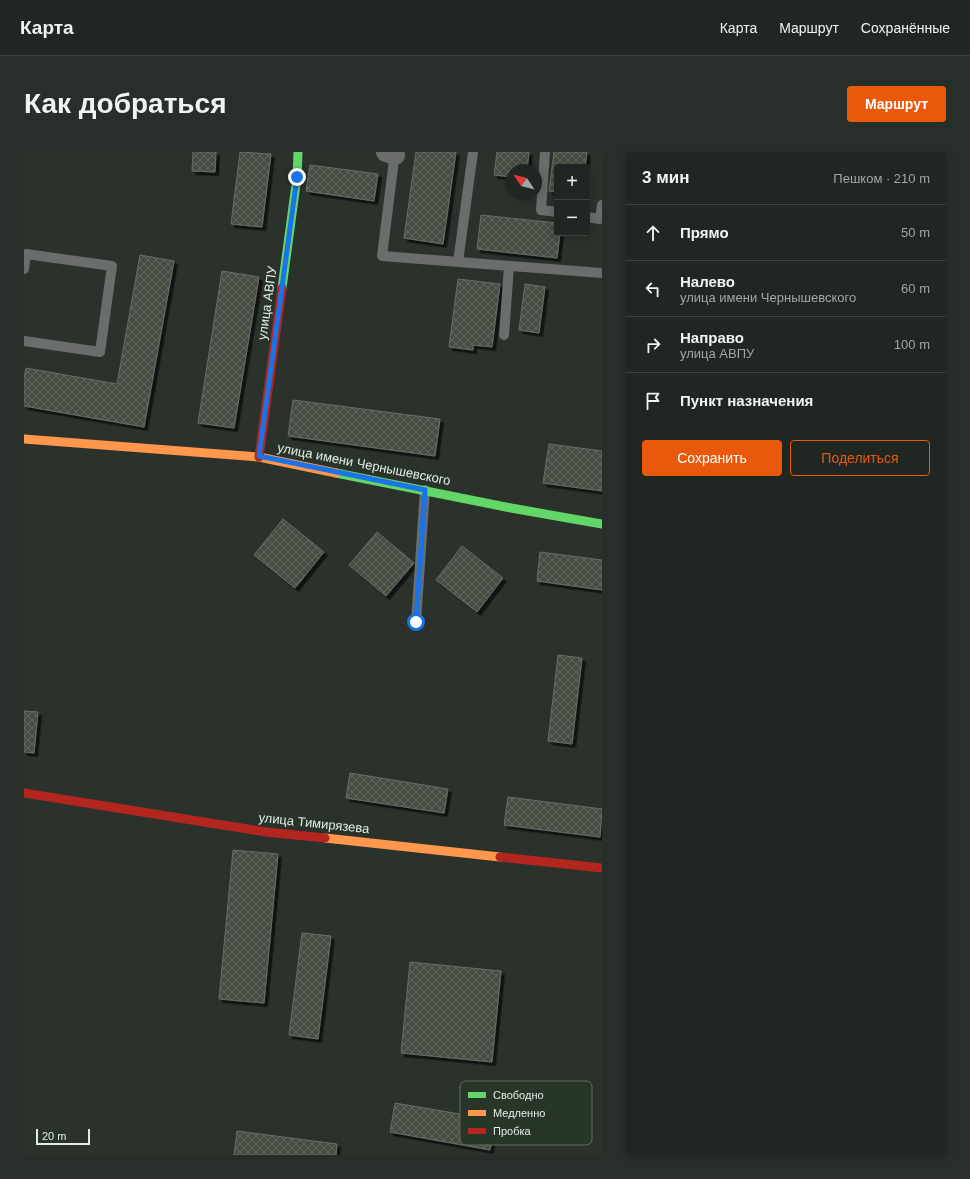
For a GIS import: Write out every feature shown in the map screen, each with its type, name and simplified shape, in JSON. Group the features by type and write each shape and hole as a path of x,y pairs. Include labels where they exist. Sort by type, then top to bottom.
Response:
{"street":[{"name":"улица АВПУ","path":"259,456 297,177 298,152"},
{"name":"улица имени Чернышевского","path":"24,439 259,456 511,508 602,524"},
{"name":"улица Тимирязева","path":"24,792 266,832 602,868"}],"lane":[{"path":"458,262 473,152"},
{"path":"545,152 541,210 554,212"},
{"path":"392,153 382,256 602,273"},
{"path":"590,217 600,219 602,205"},
{"path":"24,269 26,254 112,266 100,352 24,341"},
{"path":"504,335 508,266"},
{"path":"416,622 425,490"}],"building":[{"path":"193,152 216,152 215,172 192,171"},
{"path":"240,152 271,154 262,227 231,224"},
{"path":"416,152 456,152 443,244 404,238"},
{"path":"497,152 529,152 528,164 506,164 506,176 494,175"},
{"path":"554,152 587,152 585,164 554,164 554,192 549,191"},
{"path":"310,165 378,174 374,201 306,191"},
{"path":"481,215 554,223 554,236 560,236 557,258 477,249"},
{"path":"140,255 174,261 144,427 24,406 24,378 26,368 117,384"},
{"path":"222,271 259,277 234,428 198,423"},
{"path":"458,279 500,284 492,347 473,345 473,350 449,347"},
{"path":"525,284 545,287 539,333 519,330"},
{"path":"293,400 440,419 435,456 288,436"},
{"path":"549,444 602,451 602,491 543,483"},
{"path":"283,519 324,552 295,588 254,555"},
{"path":"377,532 414,563 386,596 349,565"},
{"path":"462,546 503,578 477,612 436,580"},
{"path":"540,552 602,560 602,590 537,581"},
{"path":"558,655 582,658 572,744 548,741"},
{"path":"24,711 38,712 34,753 24,752"},
{"path":"350,773 448,789 444,813 346,798"},
{"path":"508,797 602,809 600,837 504,825"},
{"path":"233,850 278,854 264,1003 219,999"},
{"path":"302,933 331,936 318,1039 289,1035"},
{"path":"410,962 501,971 492,1062 401,1053"},
{"path":"395,1103 460,1114 460,1145 390,1132"},
{"path":"237,1131 337,1144 336,1155 234,1155"},
{"path":"462,1145 491,1145 490,1150"}],"traffic: fast":[{"path":"282,288 297,177 298,152"},
{"path":"336,473 511,508 602,524"}],"traffic: slow":[{"path":"24,439 259,457 336,473"},
{"path":"325,838 500,857"}],"traffic: jam":[{"path":"259,457 282,288"},
{"path":"24,793 266,832 325,838"},
{"path":"500,857 602,868"}],"route":[{"path":"297,177 259,456 425,490 416,622"}]}
